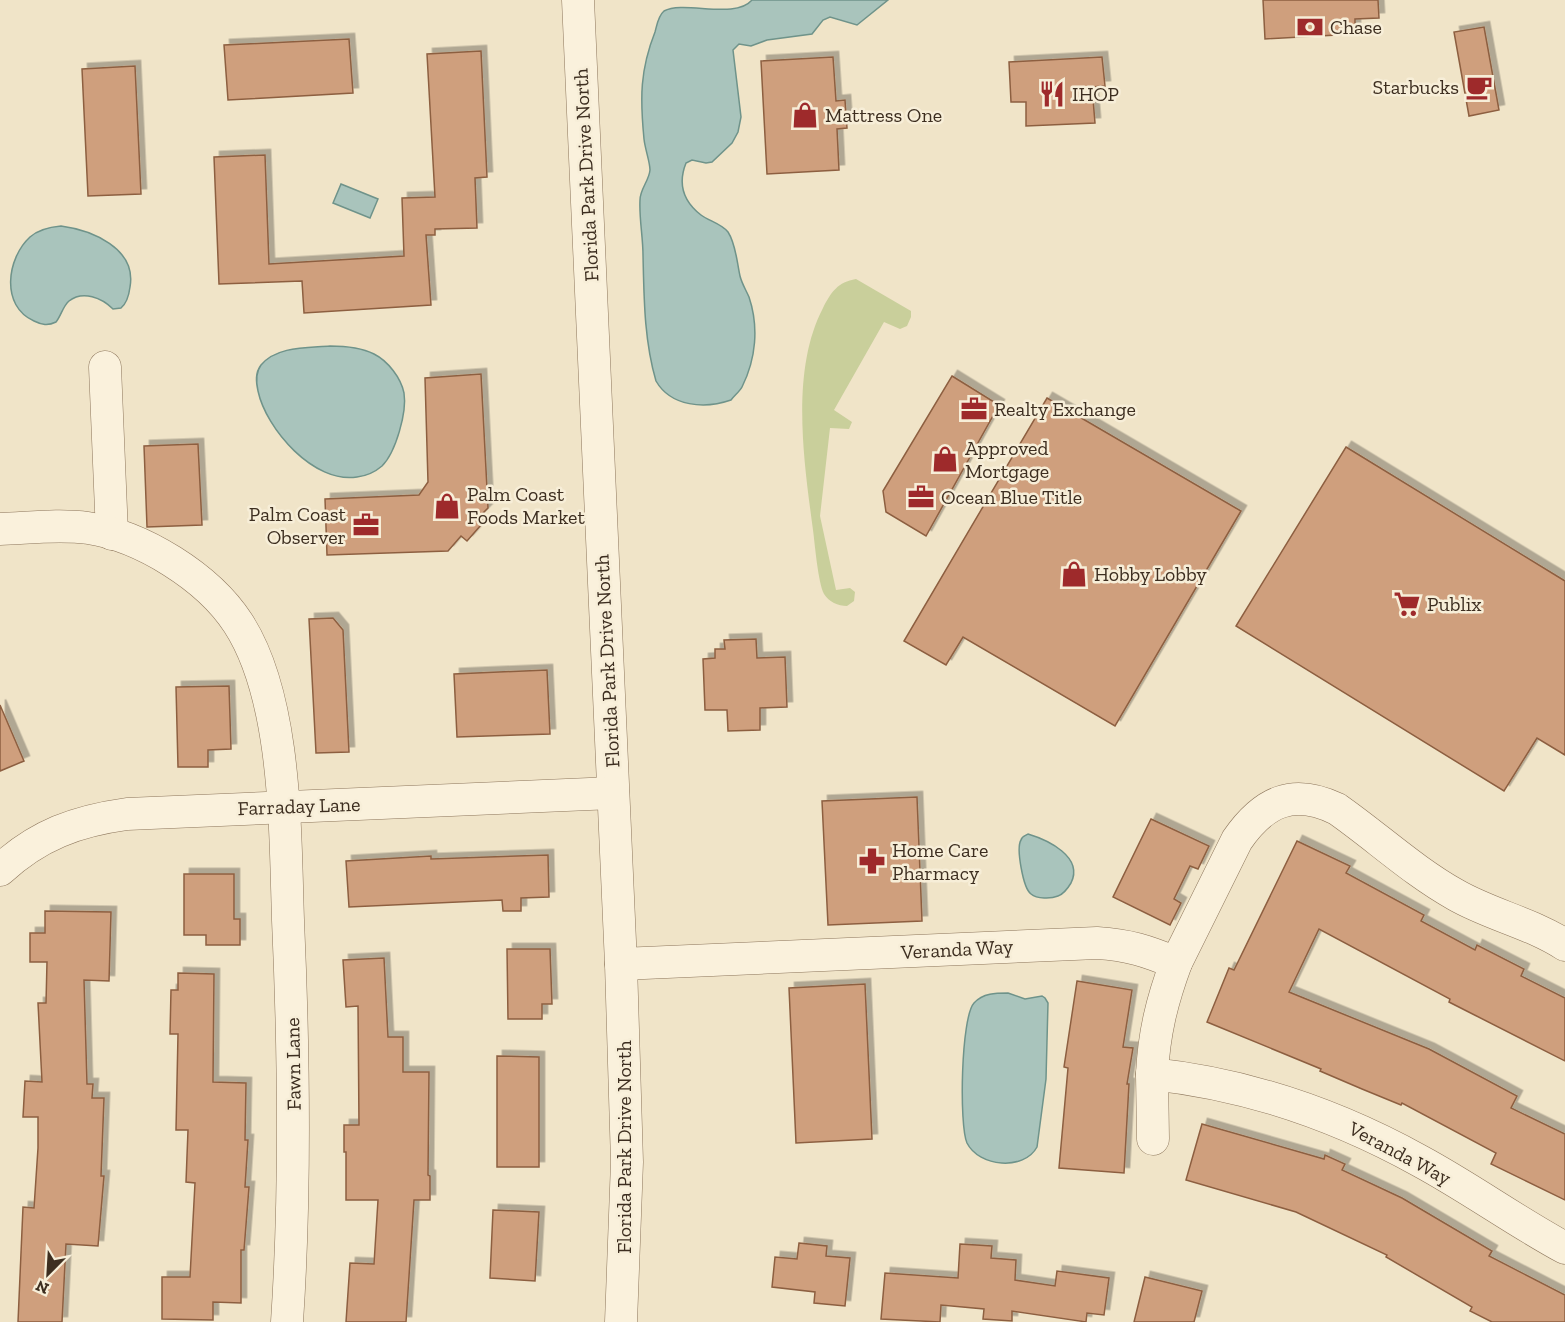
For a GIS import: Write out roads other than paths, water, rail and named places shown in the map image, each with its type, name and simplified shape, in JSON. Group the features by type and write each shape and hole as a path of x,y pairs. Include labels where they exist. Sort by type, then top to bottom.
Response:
{"street":[{"name":"Florida Park Drive North","path":"578,0 621,964 627,1162 621,1322"},
{"path":"105,367 112,534"},
{"name":"Fawn Lane","path":"0,530 89,528 112,534 152,550 201,582 237,621 249,642 264,684 277,747 284,806 294,1110 293,1205 286,1322"},
{"name":"Farraday Lane","path":"0,870 38,841 73,824 127,814 613,793"},
{"path":"1153,1139 1154,1042 1162,1001 1176,963 1237,840 1248,824 1261,812 1292,798 1323,802 1337,809 1459,897 1528,926 1565,945"},
{"name":"Veranda Way","path":"621,964 1097,943 1131,946 1176,963"},
{"name":"Veranda Way","path":"1152,1074 1229,1086 1323,1114 1421,1161 1565,1248"}],"water":[{"path":"752,0 888,0 857,25 830,17 823,20 812,34 767,40 751,46 739,44 733,50 741,117 738,132 732,143 712,162 692,160 686,163 682,185 686,198 695,210 722,227 731,237 741,279 752,308 755,331 753,354 741,389 731,400 700,405 689,404 670,396 656,381 647,334 640,207 641,192 650,170 645,143 642,97 646,59 660,15 664,11 684,7 734,9"},
{"path":"341,184 378,199 370,218 333,203"},
{"path":"61,226 98,237 119,252 130,273 128,296 121,308 113,309 98,299 80,296 69,301 56,322 50,324 34,321 23,314 12,293 12,269 16,257 22,246 37,232"},
{"path":"330,346 358,348 379,357 397,376 404,393 402,421 392,451 382,466 364,476 341,477 325,472 294,451 271,421 258,391 256,381 258,371 261,365 275,354 293,349"},
{"path":"1028,834 1054,845 1073,865 1074,874 1071,883 1060,895 1040,898 1028,890 1019,851 1021,839"},
{"path":"1008,993 1025,999 1042,996 1048,1003 1046,1079 1037,1147 1031,1155 1022,1160 1002,1163 981,1157 967,1143 964,1132 962,1094 966,1028 974,1003 986,995"}],"place":[{"name":"Chase","path":"1310,27"},
{"name":"Starbucks","path":"1479,87"},
{"name":"IHOP","path":"1052,94"},
{"name":"Mattress One","path":"805,115"},
{"name":"Realty Exchange","path":"974,409"},
{"name":"Approved Mortgage","path":"945,459"},
{"name":"Ocean Blue Title","path":"921,497"},
{"name":"Palm Coast Foods Market","path":"447,506"},
{"name":"Palm Coast Observer","path":"366,525"},
{"name":"Hobby Lobby","path":"1074,574"},
{"name":"Publix","path":"1407,604"},
{"name":"Home Care Pharmacy","path":"872,861"}]}
